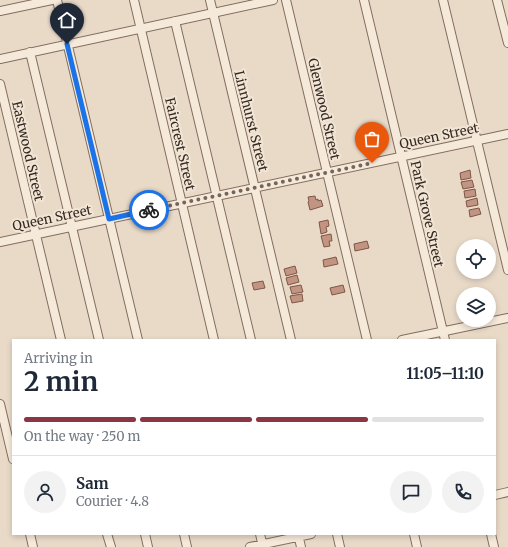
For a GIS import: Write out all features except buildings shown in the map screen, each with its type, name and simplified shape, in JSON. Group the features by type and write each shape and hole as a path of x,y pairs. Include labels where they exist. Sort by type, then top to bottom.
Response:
{"street":[{"path":"0,11 52,0"},
{"path":"57,0 138,339"},
{"name":"Faircrest Street","path":"134,0 214,339"},
{"name":"Linnhurst Street","path":"210,0 291,339"},
{"path":"0,59 273,0"},
{"name":"Glenwood Street","path":"286,0 367,339"},
{"name":"Park Grove Street","path":"364,0 445,339"},
{"path":"443,0 508,270"},
{"path":"497,0 508,43"},
{"path":"175,21 251,339"},
{"path":"30,52 99,339"},
{"name":"Eastwood Street","path":"0,84 61,339"},
{"name":"Queen Street","path":"0,242 508,134"},
{"path":"407,339 508,318"},
{"path":"0,404 12,454"},
{"path":"496,495 508,492"},
{"path":"30,535 34,547"},
{"path":"107,535 111,547"},
{"path":"145,535 148,547"},
{"path":"184,535 187,547"},
{"path":"260,535 263,546"},
{"path":"250,547 263,546 299,535 301,547"},
{"path":"337,535 340,547"},
{"path":"414,535 416,547"},
{"path":"491,535 494,547"}],"way so far":[{"path":"149,210 372,163"}],"route":[{"path":"67,44 109,219 149,210"}]}
